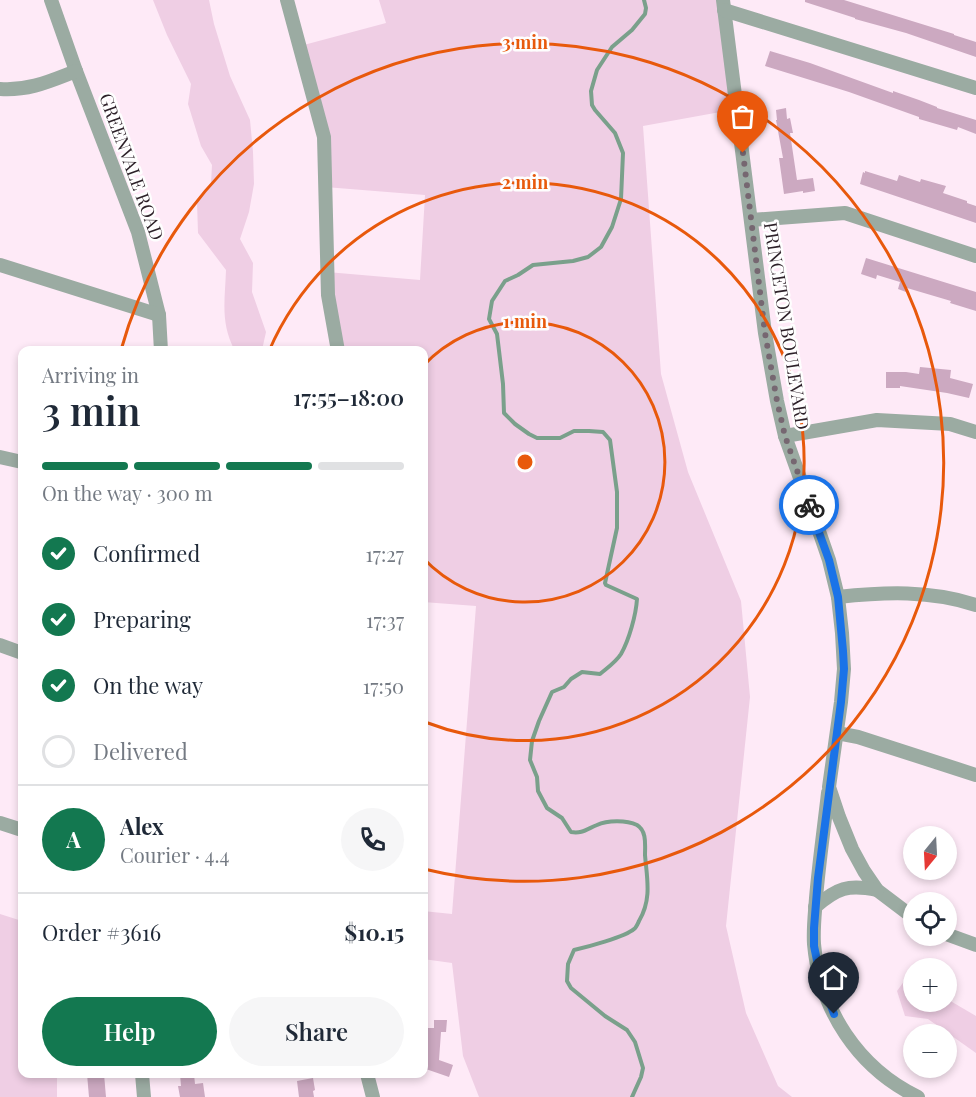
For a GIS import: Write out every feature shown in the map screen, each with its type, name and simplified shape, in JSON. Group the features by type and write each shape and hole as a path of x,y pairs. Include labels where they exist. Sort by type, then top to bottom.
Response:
{"street":[{"name":"GREENVALE ROAD","path":"51,0 138,232 159,315 161,346"},
{"path":"287,0 324,137 328,295 337,346"},
{"path":"723,5 750,17 976,88"},
{"name":"PRINCETON BOULEVARD","path":"723,5 765,333 777,401 785,436 829,560 838,597 844,669 829,787 838,817 864,871 877,890 903,910"},
{"path":"0,89 17,90 43,84 76,71"},
{"path":"751,219 845,213 976,256"},
{"path":"0,265 159,315"},
{"path":"785,436 877,420 950,423 976,432"},
{"path":"0,457 18,461"},
{"path":"838,597 874,593 906,593 934,595 976,605"},
{"path":"0,645 18,651"},
{"path":"837,733 858,737 976,775"},
{"path":"829,787 815,907 814,946 820,975 828,1002 839,1025 854,1047 876,1071 900,1088 918,1097"},
{"path":"0,823 18,829"},
{"path":"815,907 829,895 842,889 860,886 877,890"},
{"path":"957,938 976,945"},
{"path":"142,1078 144,1097"},
{"path":"368,1078 373,1097"}],"shaded area":[{"path":"153,0 209,0 230,76 250,120 254,184 249,212 240,239 253,263 252,292 266,332 263,346 232,346 230,341 224,311 226,270 198,233 197,202 211,183 212,165 201,146 188,104 191,84"},
{"path":"379,0 723,0 737,109 643,126 661,374 688,472 741,601 750,697 726,926 746,1013 778,1086 792,1097 479,1097 463,1056 452,963 428,960 428,912 452,914 476,606 428,602 428,346 337,346 327,272 420,280 425,195 325,187 324,137 300,46 386,23"},
{"path":"0,914 18,920 18,1078 57,1078 57,1097 0,1097"},
{"path":"903,983 903,1010 897,991"},
{"path":"957,1005 976,1016 976,1053 957,1040 957,1024 935,1024 928,1019 905,1016 904,1012 957,1012"}],"building":[{"path":"805,0 844,0 954,34 976,42 976,57 906,33 855,19 805,2"},
{"path":"770,51 976,120 976,134 958,127 957,130 919,119 919,117 849,92 765,66"},
{"path":"786,108 787,119 790,118 793,133 790,133 797,180 813,178 815,191 784,194 779,158 783,158 776,110"},
{"path":"865,171 897,181 899,175 920,182 921,179 946,186 943,193 976,206 976,223 860,184"},
{"path":"866,258 976,292 976,311 907,288 906,292 898,289 900,282 877,275 876,279 861,274"},
{"path":"920,367 951,370 950,378 973,384 969,398 900,386 900,388 886,388 886,372 919,374"},
{"path":"434,1020 447,1020 446,1032 441,1032 439,1060 453,1065 449,1077 428,1070 428,1028 434,1028"},
{"path":"87,1078 104,1078 106,1097 89,1097"},
{"path":"180,1078 194,1078 195,1084 203,1083 205,1097 180,1097 178,1086 181,1086"},
{"path":"313,1078 314,1097 299,1097 297,1081"}],"waterway":[{"path":"632,1097 643,1068 635,1042 627,1030 605,1016 571,988 567,981 568,964 574,950 623,935 637,925 647,897 644,834 637,825 617,821 601,823 581,832 571,832 562,818 547,808 538,791 537,777 530,760 532,741 552,692 564,687 582,672 600,674 611,665 624,648 634,620 637,599 605,583 617,528 617,492 610,440 603,432 589,431 574,431 560,438 537,438 515,424 504,413 497,334 489,319 492,301 505,281 533,265 588,257 601,247 612,227 621,199 623,153 615,133 592,105 591,91 597,70 612,47 632,30 645,14 644,0"}],"way so far":[{"path":"743,153 765,333 777,401 785,436 809,505"}],"route":[{"path":"809,505 829,560 838,597 844,669 814,928 814,946 820,975 834,1014"}]}
